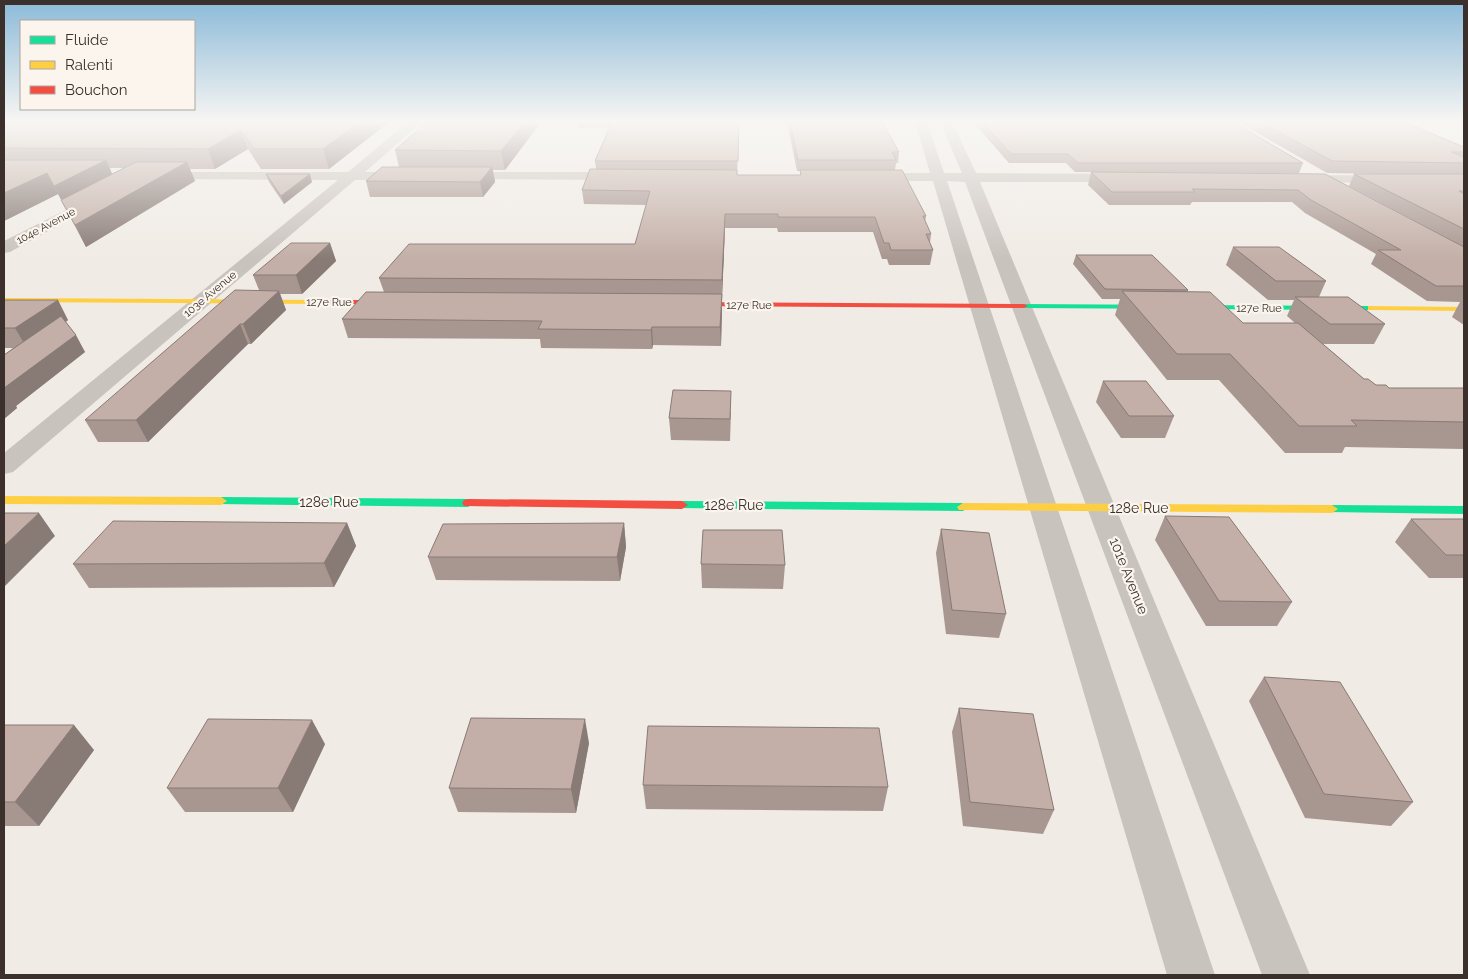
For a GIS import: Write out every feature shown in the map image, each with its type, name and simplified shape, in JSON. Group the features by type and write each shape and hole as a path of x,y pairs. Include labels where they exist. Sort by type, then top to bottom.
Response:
{"street":[{"name":"103e Avenue","path":"4,466 362,168"},
{"path":"936,168 1192,975"},
{"name":"101e Avenue","path":"966,168 1286,975"},
{"path":"1303,168 1347,192"},
{"path":"141,175 422,176"},
{"path":"442,176 641,176"},
{"path":"850,177 1147,178"},
{"path":"1283,179 1464,180"},
{"name":"104e Avenue","path":"4,248 117,188"},
{"name":"127e Rue","path":"4,300 411,302"},
{"name":"127e Rue","path":"670,304 1464,310"},
{"name":"128e Rue","path":"4,500 1464,510"}],"building":[{"path":"4,168 91,168 54,186 47,173 4,193"},
{"path":"125,168 177,168 75,225 61,200"},
{"path":"381,168 491,168 480,182 366,181"},
{"path":"590,169 737,170 737,175 801,175 800,170 902,170 926,216 923,216 931,234 926,234 933,250 891,250 889,243 884,243 875,217 778,217 778,214 725,214 722,280 379,278 409,244 635,244 650,191 582,190"},
{"path":"1091,172 1325,174 1464,247 1464,286 1436,286 1378,250 1401,250 1311,200 1298,190 1192,189 1195,192 1112,192"},
{"path":"266,174 310,174 281,196"},
{"path":"1354,174 1464,174 1464,191 1459,191 1464,194 1464,229"},
{"path":"291,243 330,243 296,275 253,275"},
{"path":"1233,247 1279,247 1326,281 1276,281"},
{"path":"1076,255 1152,255 1188,290 1105,289"},
{"path":"235,290 279,291 243,324 240,324 136,420 85,420"},
{"path":"1122,291 1210,292 1243,323 1298,323 1364,379 1368,379 1376,385 1386,385 1389,388 1464,388 1464,422 1351,420 1357,426 1299,426 1230,354 1177,354"},
{"path":"366,292 722,294 720,327 652,327 651,330 538,329 542,321 342,319"},
{"path":"1295,297 1348,297 1385,324 1330,324"},
{"path":"4,300 58,300 15,328 4,328"},
{"path":"61,316 76,335 4,388 4,355"},
{"path":"1103,381 1146,381 1174,416 1129,416"},
{"path":"673,390 731,391 730,419 669,418"},
{"path":"4,513 39,513 4,546"},
{"path":"1165,516 1229,517 1292,602 1219,601"},
{"path":"1411,519 1464,519 1464,555 1446,555"},
{"path":"113,521 347,523 324,563 73,564"},
{"path":"624,523 617,557 428,557 443,524"},
{"path":"941,529 989,533 1006,614 952,610"},
{"path":"703,530 782,530 785,565 701,564"},
{"path":"1264,677 1340,682 1413,802 1324,794"},
{"path":"959,708 1033,714 1054,810 970,802"},
{"path":"471,718 585,719 571,789 449,788"},
{"path":"208,719 312,720 278,788 167,788"},
{"path":"4,725 74,725 15,802 4,802"},
{"path":"648,726 879,728 888,787 643,785"}],"traffic: fast":[{"path":"1024,306 1371,308"},
{"path":"221,501 468,503"},
{"path":"682,505 963,507"},
{"path":"1332,509 1464,510"}],"traffic: slow":[{"path":"4,300 318,302"},
{"path":"1371,308 1464,309"},
{"path":"4,500 221,501"},
{"path":"963,507 1332,509"}],"traffic: jam":[{"path":"318,302 395,302"},
{"path":"685,304 1024,306"},
{"path":"468,503 682,505"}]}
